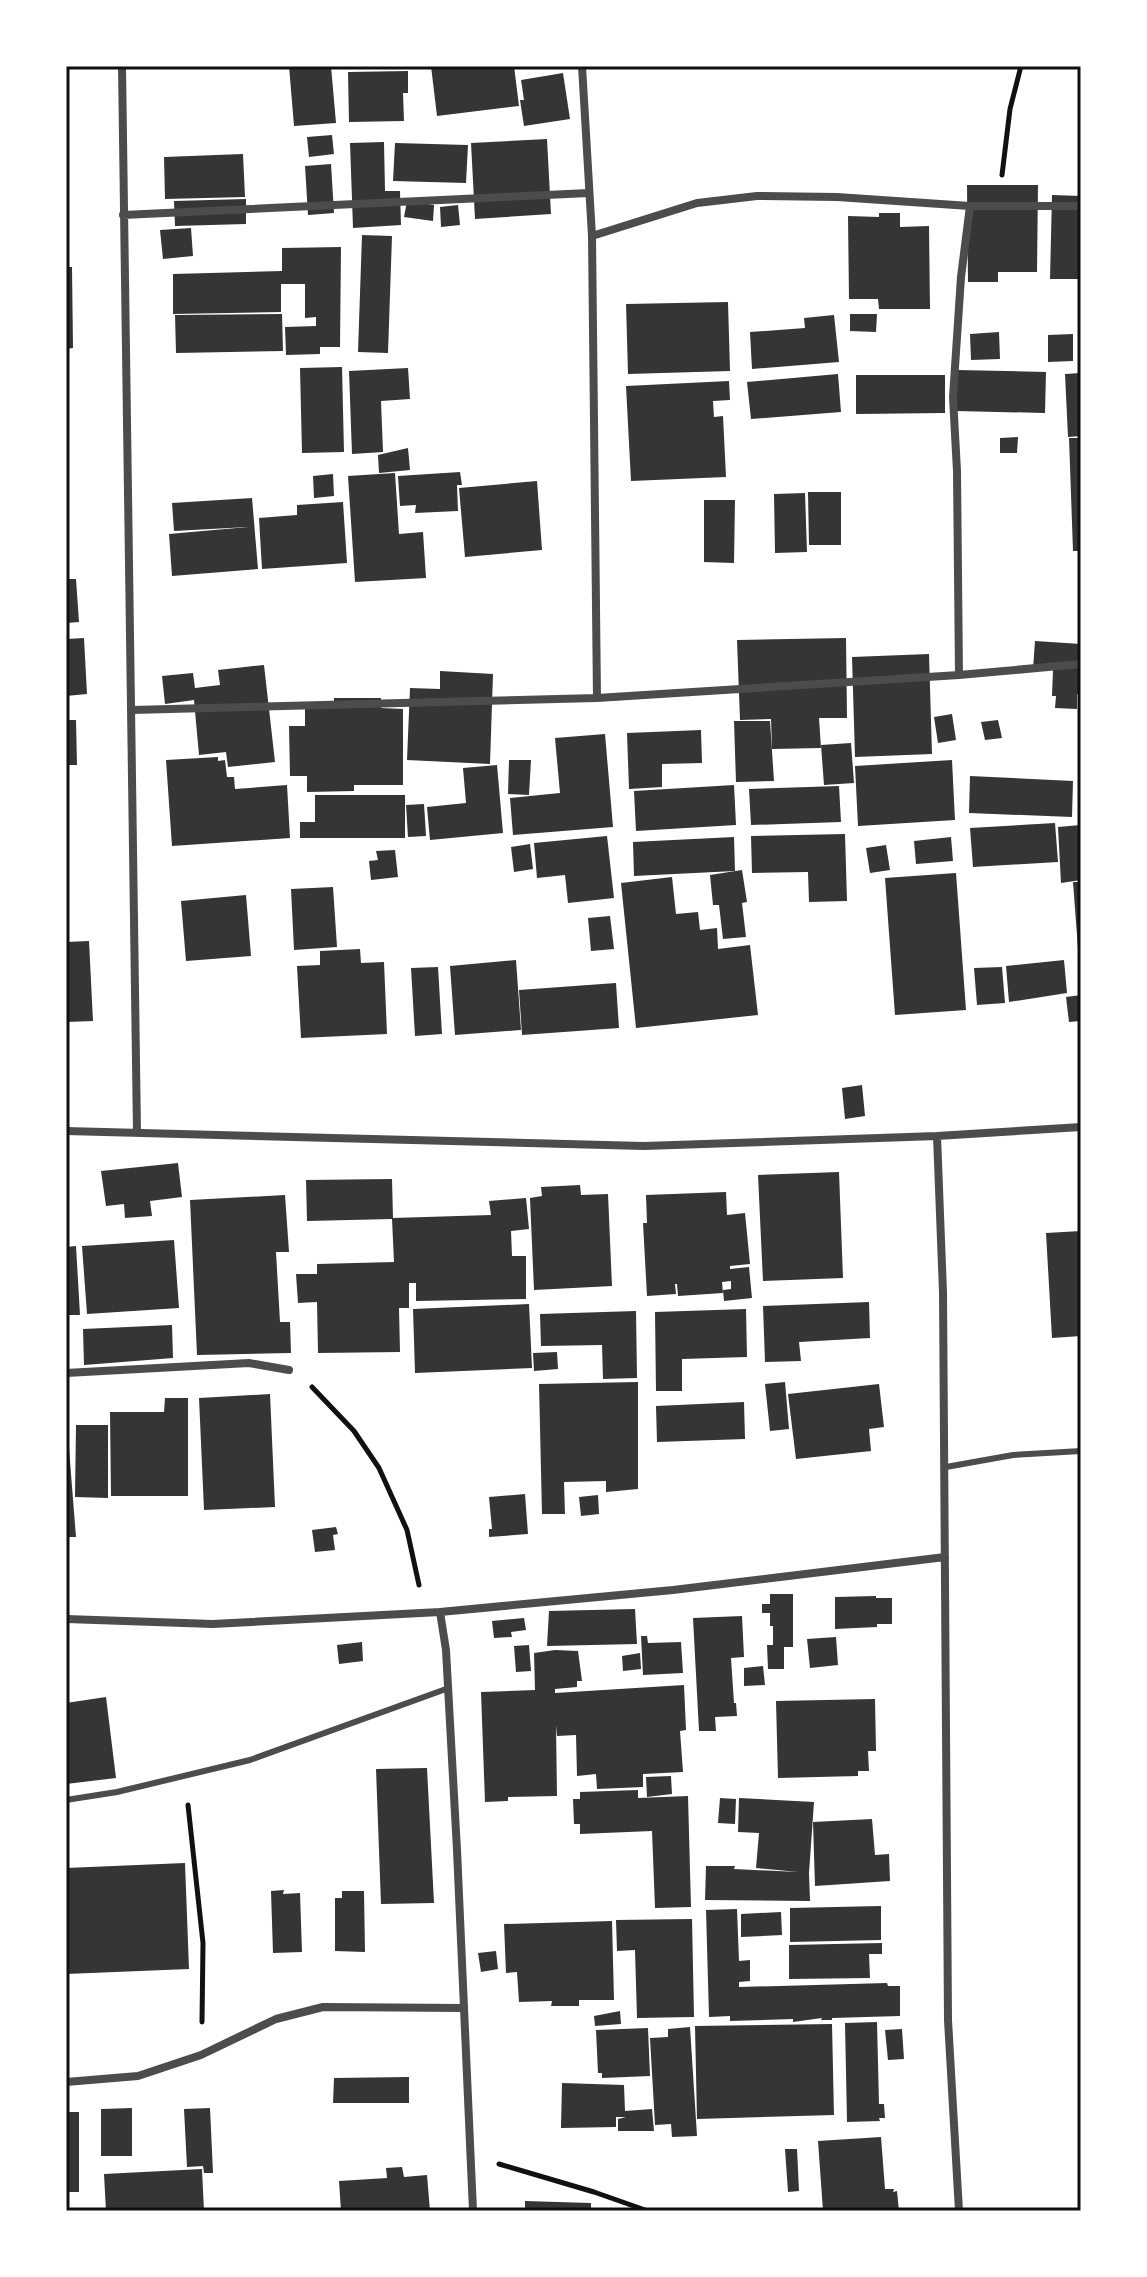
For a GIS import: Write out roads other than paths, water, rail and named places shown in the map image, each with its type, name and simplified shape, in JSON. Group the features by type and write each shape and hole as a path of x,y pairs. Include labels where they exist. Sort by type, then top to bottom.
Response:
{"street":[{"path":"122,66 137,1133"},
{"path":"582,66 592,236 597,698"},
{"path":"123,215 589,193"},
{"path":"592,236 697,203 757,196 837,197 970,206 1081,206"},
{"path":"959,675 957,471 953,397 961,277 970,206"},
{"path":"132,710 597,698 959,675 1081,664"},
{"path":"66,1131 644,1146 937,1136 1081,1127"},
{"path":"937,1136 946,1467 948,2020 959,2211"},
{"path":"66,1373 249,1363 289,1370"},
{"path":"66,1619 213,1624 440,1612 673,1590 945,1557"},
{"path":"440,1612 446,1650 473,2211"},
{"path":"66,2082 138,2076 201,2055 276,2019 323,2007 464,2008"}],"lane":[{"path":"946,1467 1013,1455 1081,1451"},
{"path":"66,1800 117,1792 250,1760 446,1689"}]}
